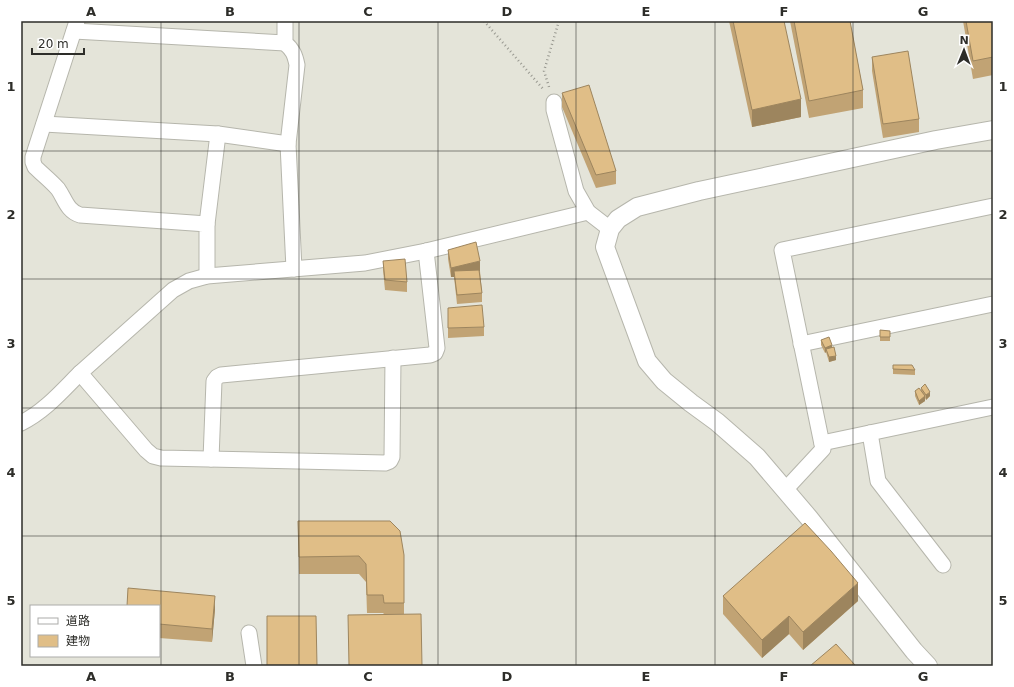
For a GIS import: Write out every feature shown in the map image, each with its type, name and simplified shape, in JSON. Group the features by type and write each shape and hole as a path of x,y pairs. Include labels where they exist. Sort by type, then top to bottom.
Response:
{"street":[{"path":"285,21 285,43"},
{"path":"207,224 74,214 58,190 35,167 33,157 76,26 285,43 291,48 295,55 297,65 288,144 294,269"},
{"path":"554,102 554,110 576,191 588,212 610,230"},
{"path":"44,124 218,134 288,144"},
{"path":"928,666 914,651 809,518 757,457 717,422 691,404 664,382 647,361 605,247 610,230 618,219 637,207 713,188 929,141 993,130"},
{"path":"207,276 207,224 218,134"},
{"path":"785,490 823,449 782,250 993,206"},
{"path":"21,423 43,410 80,373 173,290 189,281 207,276 365,262 426,251 588,212"},
{"path":"211,459 214,381 221,375 430,355 436,352 437,348 426,251"},
{"path":"802,344 993,304"},
{"path":"80,373 146,450 153,456 161,458 385,463 390,461 392,457 393,358"},
{"path":"822,443 993,407"},
{"path":"870,433 878,480 943,565"},
{"path":"249,633 254,666"}],"path":[{"path":"484,21 554,102"},
{"path":"554,102 544,71 559,21"}],"building":[{"path":"733,21 784,21 801,99 752,110"},
{"path":"794,21 850,21 863,90 809,101"},
{"path":"966,21 993,21 993,57 973,61"},
{"path":"908,51 919,119 883,124 872,57"},
{"path":"589,85 616,171 596,175 562,93"},
{"path":"476,242 480,261 451,268 448,250"},
{"path":"405,259 407,282 385,280 383,261"},
{"path":"479,270 482,293 457,295 454,271"},
{"path":"482,305 484,327 448,328 448,308"},
{"path":"880,330 890,331 890,337 880,337"},
{"path":"829,337 832,345 825,348 821,340"},
{"path":"834,347 836,356 829,357 826,349"},
{"path":"893,365 912,365 915,370 893,369"},
{"path":"925,384 930,392 926,395 921,388"},
{"path":"919,388 925,396 919,401 915,391"},
{"path":"298,521 390,521 400,531 404,555 404,603 384,603 383,595 367,595 366,564 359,556 299,557"},
{"path":"805,523 858,583 803,632 789,616 762,640 723,596"},
{"path":"128,588 215,596 212,629 160,624 160,605 127,605"},
{"path":"421,614 422,666 349,666 348,615"},
{"path":"267,616 316,616 317,666 267,666"},
{"path":"836,644 855,665 854,666 810,666"}]}
